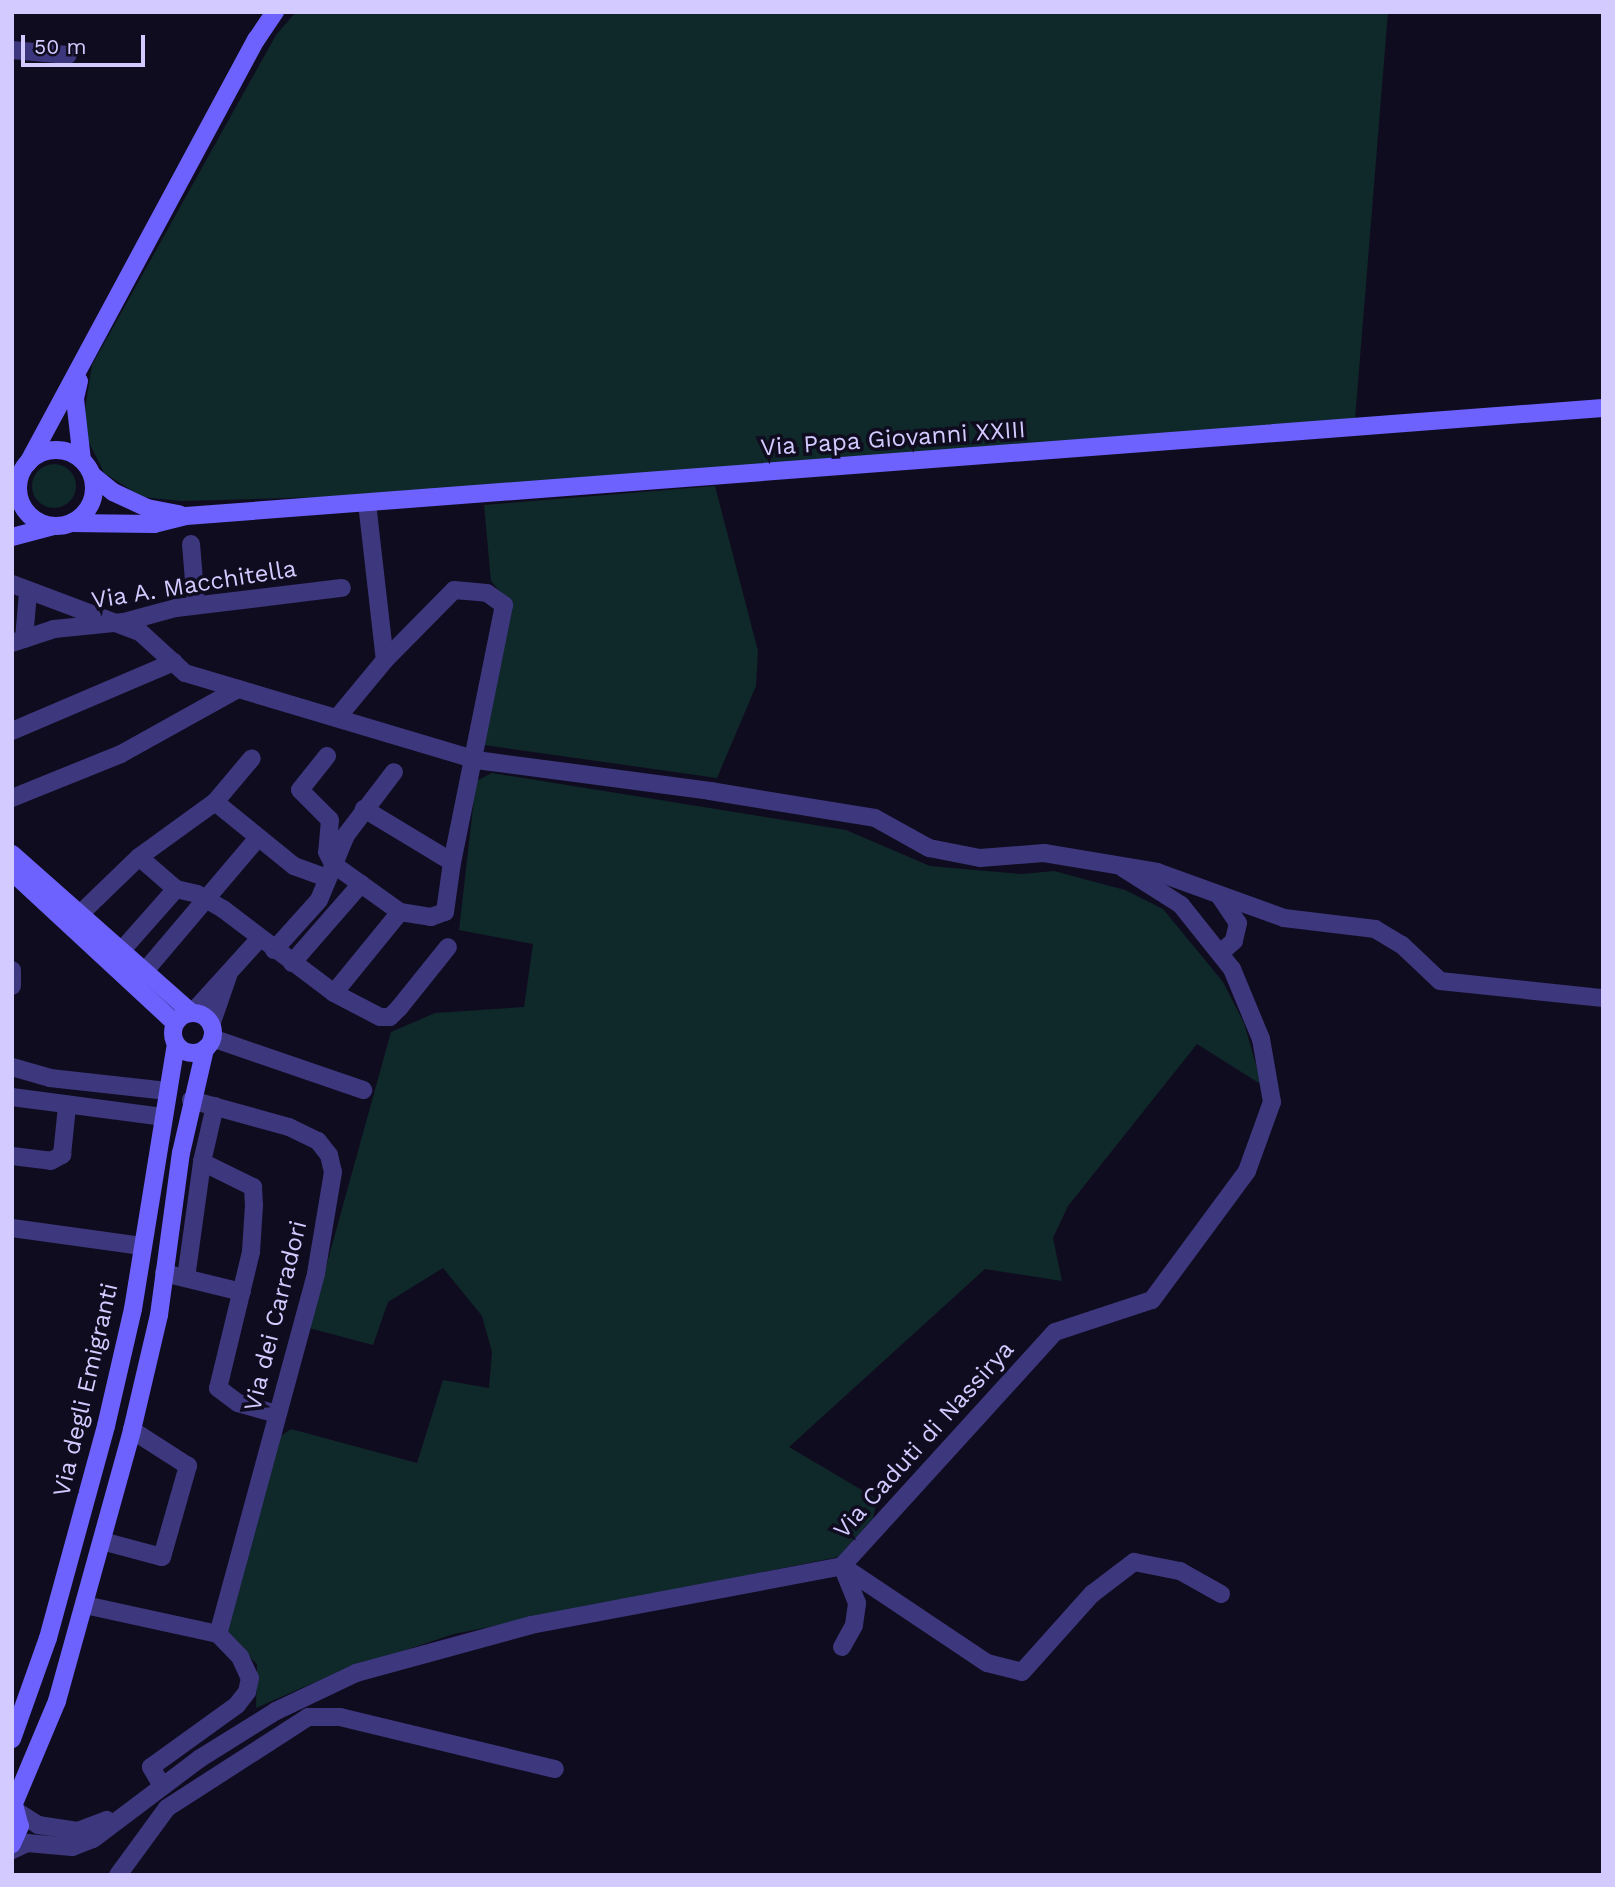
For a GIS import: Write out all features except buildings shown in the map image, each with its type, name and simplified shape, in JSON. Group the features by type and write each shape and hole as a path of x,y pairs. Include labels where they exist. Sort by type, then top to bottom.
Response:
{"main road":[{"path":"83,367 75,399 87,467 88,508 62,525 25,510 20,476 83,367 256,40 275,12"},
{"name":"Via Papa Giovanni XXIII","path":"12,537 62,525 154,524 186,516 1603,408"},
{"path":"20,476 37,455 60,450 87,467"},
{"name":"Via Papa Giovanni XXIII","path":"87,467 113,492 147,508 186,516"},
{"path":"12,854 192,1013 210,1037 186,1053 176,1044"},
{"path":"12,872 175,1023 192,1013"},
{"name":"Via degli Emigranti","path":"12,1739 44,1651 106,1426 142,1246 176,1044 175,1023"},
{"name":"Via degli Emigranti","path":"12,1844 20,1826 16,1804 57,1701 132,1430 164,1273 191,1100 210,1037"}],"street":[{"path":"12,50 68,55"},
{"path":"367,503 385,660"},
{"path":"191,544 196,605"},
{"path":"18,641 20,588 140,632 186,673 475,760 710,791 875,818 929,848 980,858 1044,853 1157,872 1284,918 1375,929 1402,945 1440,981 1603,998"},
{"name":"Via A. Macchitella","path":"18,641 54,629 116,623 196,605 342,589"},
{"path":"215,802 257,839 294,866 330,871 361,884 400,912 431,917 445,912 452,862 475,760 504,605 487,593 453,590 385,660 337,718"},
{"path":"12,731 174,662"},
{"path":"12,797 163,733 238,689"},
{"path":"327,756 300,790 330,820 327,852 330,871"},
{"path":"80,914 139,857 215,802 252,758"},
{"path":"192,1013 209,990 320,900 330,871 364,809 394,772"},
{"path":"364,809 452,862"},
{"path":"145,971 257,839"},
{"path":"139,857 176,890 207,899 334,993 380,1017 390,1017 448,947"},
{"name":"Via Caduti di Nassirya","path":"12,1850 27,1843 72,1847 93,1839 162,1786 276,1711 356,1673 531,1625 842,1566 1055,1332 1152,1300 1247,1171 1272,1102 1261,1039 1232,969 1181,905 1124,868"},
{"path":"292,963 361,884"},
{"path":"1181,905 1190,884"},
{"path":"122,950 176,890"},
{"path":"1219,895 1238,923 1234,941 1220,953"},
{"path":"334,993 400,912"},
{"path":"12,970 12,986"},
{"path":"230,973 210,1037 363,1090"},
{"path":"12,1068 50,1078 167,1091"},
{"path":"12,1097 67,1107 163,1117"},
{"name":"Via dei Carradori","path":"191,1100 289,1127 318,1142 329,1155 333,1172 316,1274 218,1634"},
{"path":"186,1278 202,1162 215,1106"},
{"path":"12,1156 51,1161 62,1155 67,1107"},
{"path":"202,1162 253,1187 250,1252 218,1388 238,1403 277,1414"},
{"path":"12,1228 142,1246"},
{"path":"164,1273 242,1292"},
{"path":"102,1541 162,1557 188,1466 132,1430"},
{"path":"842,1566 987,1663 1022,1672 1092,1594 1134,1562 1180,1572 1221,1594"},
{"path":"842,1566 857,1602 854,1625 842,1647"},
{"path":"85,1605 218,1634 240,1657 250,1678 247,1692 226,1714 151,1767 162,1786"},
{"path":"118,1875 167,1808 308,1717 340,1717 555,1769"},
{"name":"Via Caduti di Nassirya","path":"16,1804 38,1825 78,1831 123,1814"}],"green space":[{"path":"296,12 1388,12 1355,420 325,497 182,501 142,497 104,473 82,428 92,365 276,35"},
{"path":"54,464 70,470 76,486 70,502 54,508 38,502 32,486 38,470"},
{"path":"715,486 758,651 756,686 717,778 484,745 507,600 491,581 484,505"},
{"path":"492,773 846,830 930,866 1022,874 1054,871 1125,890 1163,909 1223,982 1244,1023 1262,1085 1197,1044 1068,1206 1053,1238 1062,1281 985,1269 789,1447 877,1499 873,1518 838,1557 454,1634 336,1673 256,1708 257,1664 225,1635 279,1437 291,1429 417,1463 443,1380 489,1388 492,1352 482,1316 443,1268 388,1302 373,1345 309,1328 391,1032 435,1013 524,1007 533,944 459,930 476,781"}]}
